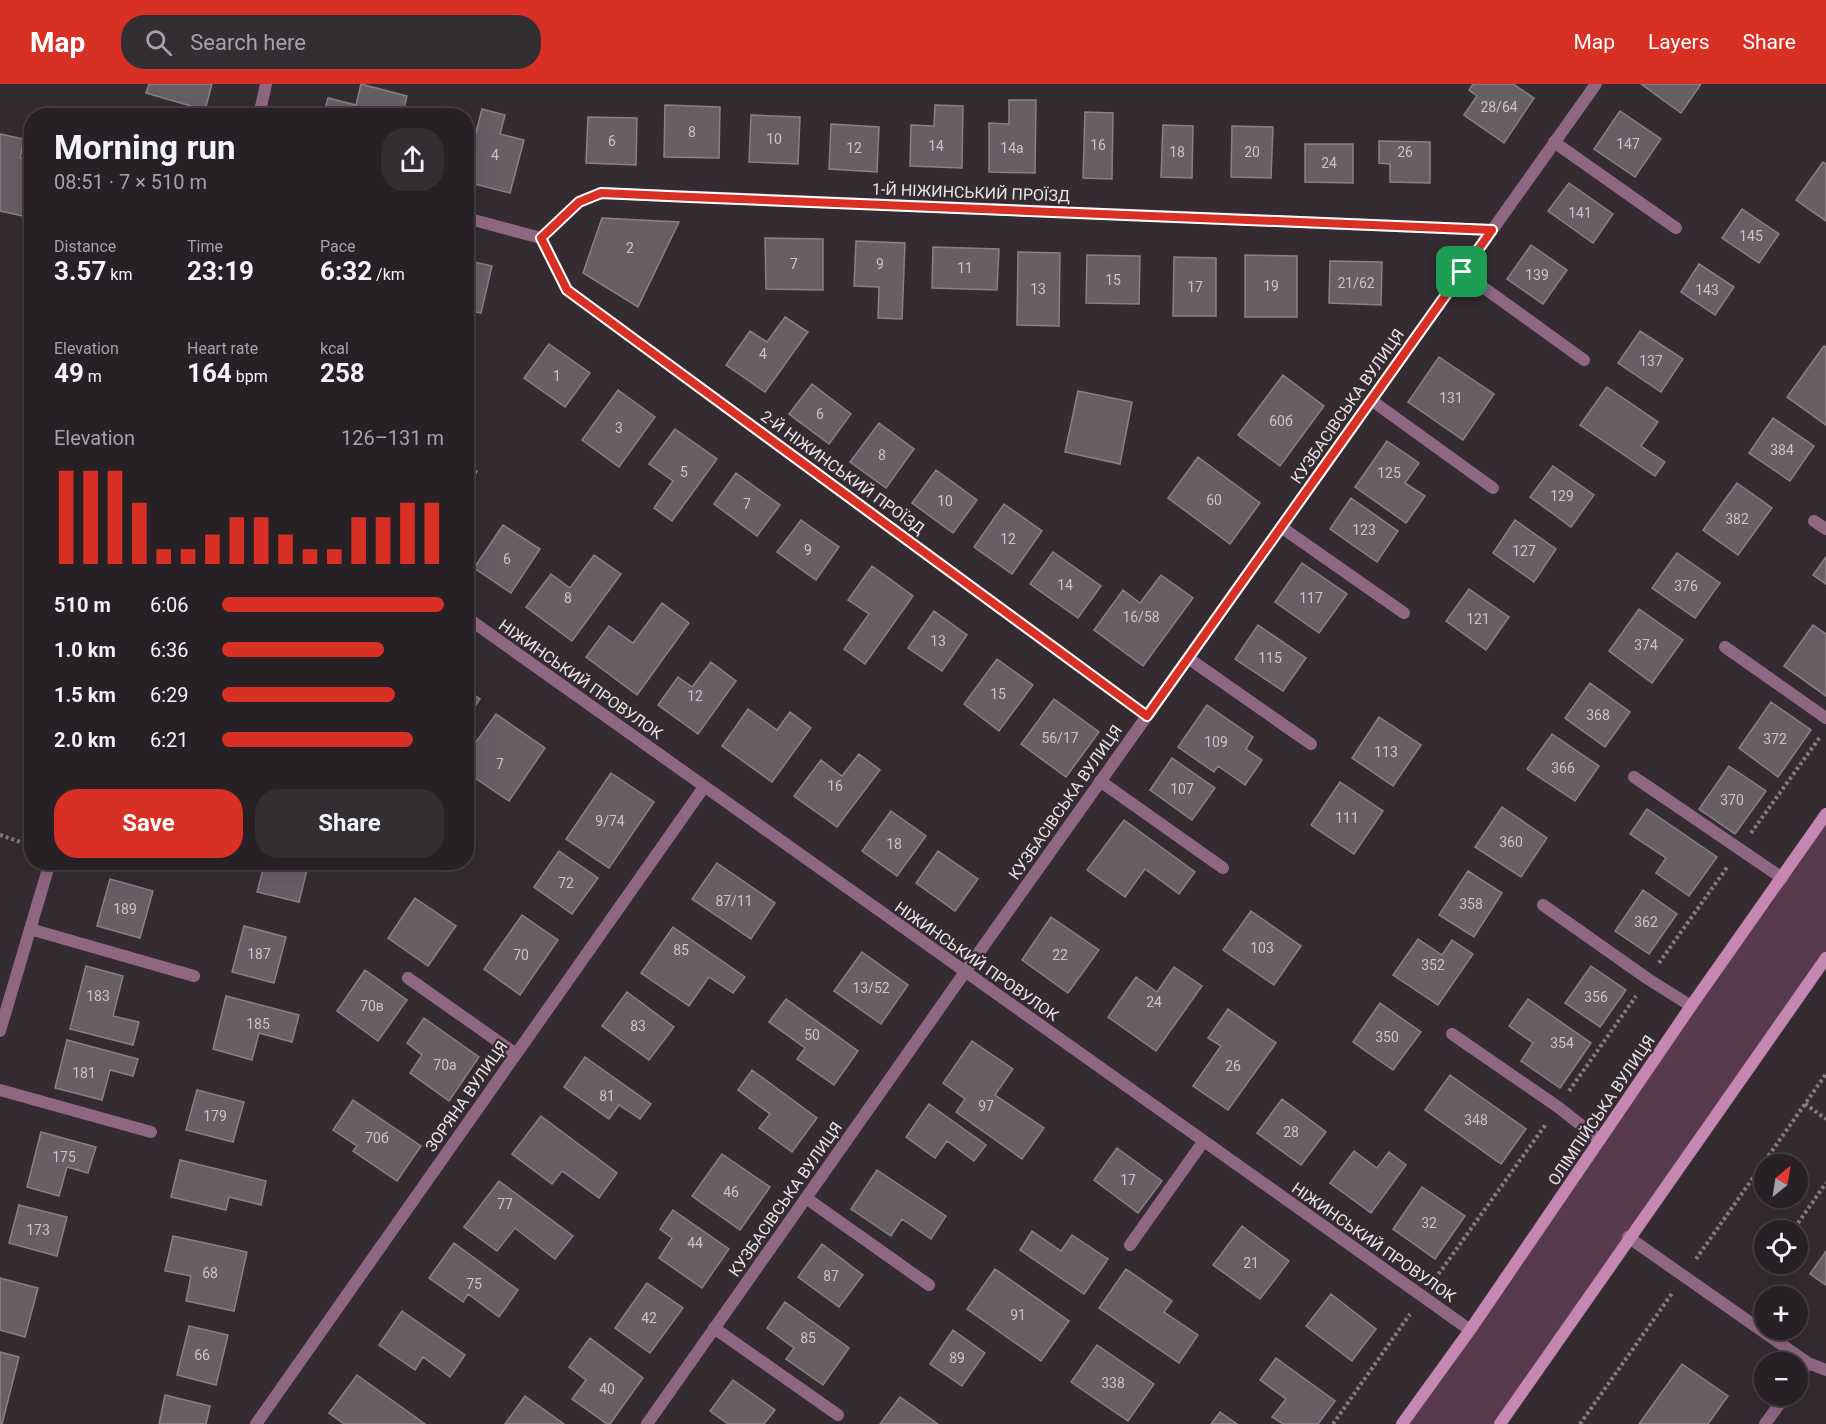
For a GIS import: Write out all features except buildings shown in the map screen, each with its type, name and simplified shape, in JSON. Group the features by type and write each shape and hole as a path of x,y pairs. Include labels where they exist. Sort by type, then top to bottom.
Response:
{"main road":[{"name":"ОЛІМПІЙСЬКА ВУЛИЦЯ","path":"1402,1424 1470,1330 1691,1006 1826,814"},
{"path":"1500,1424 1628,1237 1826,958"}],"street":[{"path":"261,108 266,84"},
{"name":"КУЗБАСІВСЬКА ВУЛИЦЯ","path":"647,1424 1100,781 1596,84"},
{"path":"1554,142 1676,228"},
{"name":"1-Й НІЖИНСЬКИЙ ПРОЇЗД","path":"541,238 579,202 601,193 1492,230"},
{"path":"474,220 541,238"},
{"name":"2-Й НІЖИНСЬКИЙ ПРОЇЗД","path":"541,238 567,290 1147,716"},
{"path":"1462,272 1584,360"},
{"path":"1371,400 1493,488"},
{"path":"1814,521 1826,529"},
{"path":"1281,527 1404,613"},
{"name":"НІЖИНСЬКИЙ ПРОВУЛОК","path":"474,624 1470,1330"},
{"path":"1725,647 1826,718"},
{"path":"1188,658 1311,744"},
{"path":"1634,777 1782,879"},
{"path":"1100,781 1223,868"},
{"name":"ЗОРЯНА ВУЛИЦЯ","path":"256,1424 704,786"},
{"path":"0,1031 48,870"},
{"path":"1543,905 1648,979 1691,1006"},
{"path":"30,929 194,975"},
{"path":"408,978 516,1054"},
{"path":"1452,1034 1558,1107 1600,1140"},
{"path":"0,1090 151,1132"},
{"path":"1130,1245 1203,1142"},
{"path":"806,1198 929,1285"},
{"path":"1628,1237 1792,1352"},
{"path":"714,1328 838,1415"},
{"path":"1808,1363 1826,1370"},
{"path":"1765,1424 1778,1406"}],"path":[{"path":"1333,1424 1826,728"},
{"path":"0,835 24,843"},
{"path":"1580,1424 1826,1074"},
{"path":"1805,1104 1826,1119"},
{"path":"1800,1220 1826,1183"}],"shaded area":[{"path":"1826,816 1826,955 1498,1424 1400,1424"}],"route":[{"path":"601,193 1492,230 1462,272 1147,716 567,290 541,238 579,202 601,193"}]}
